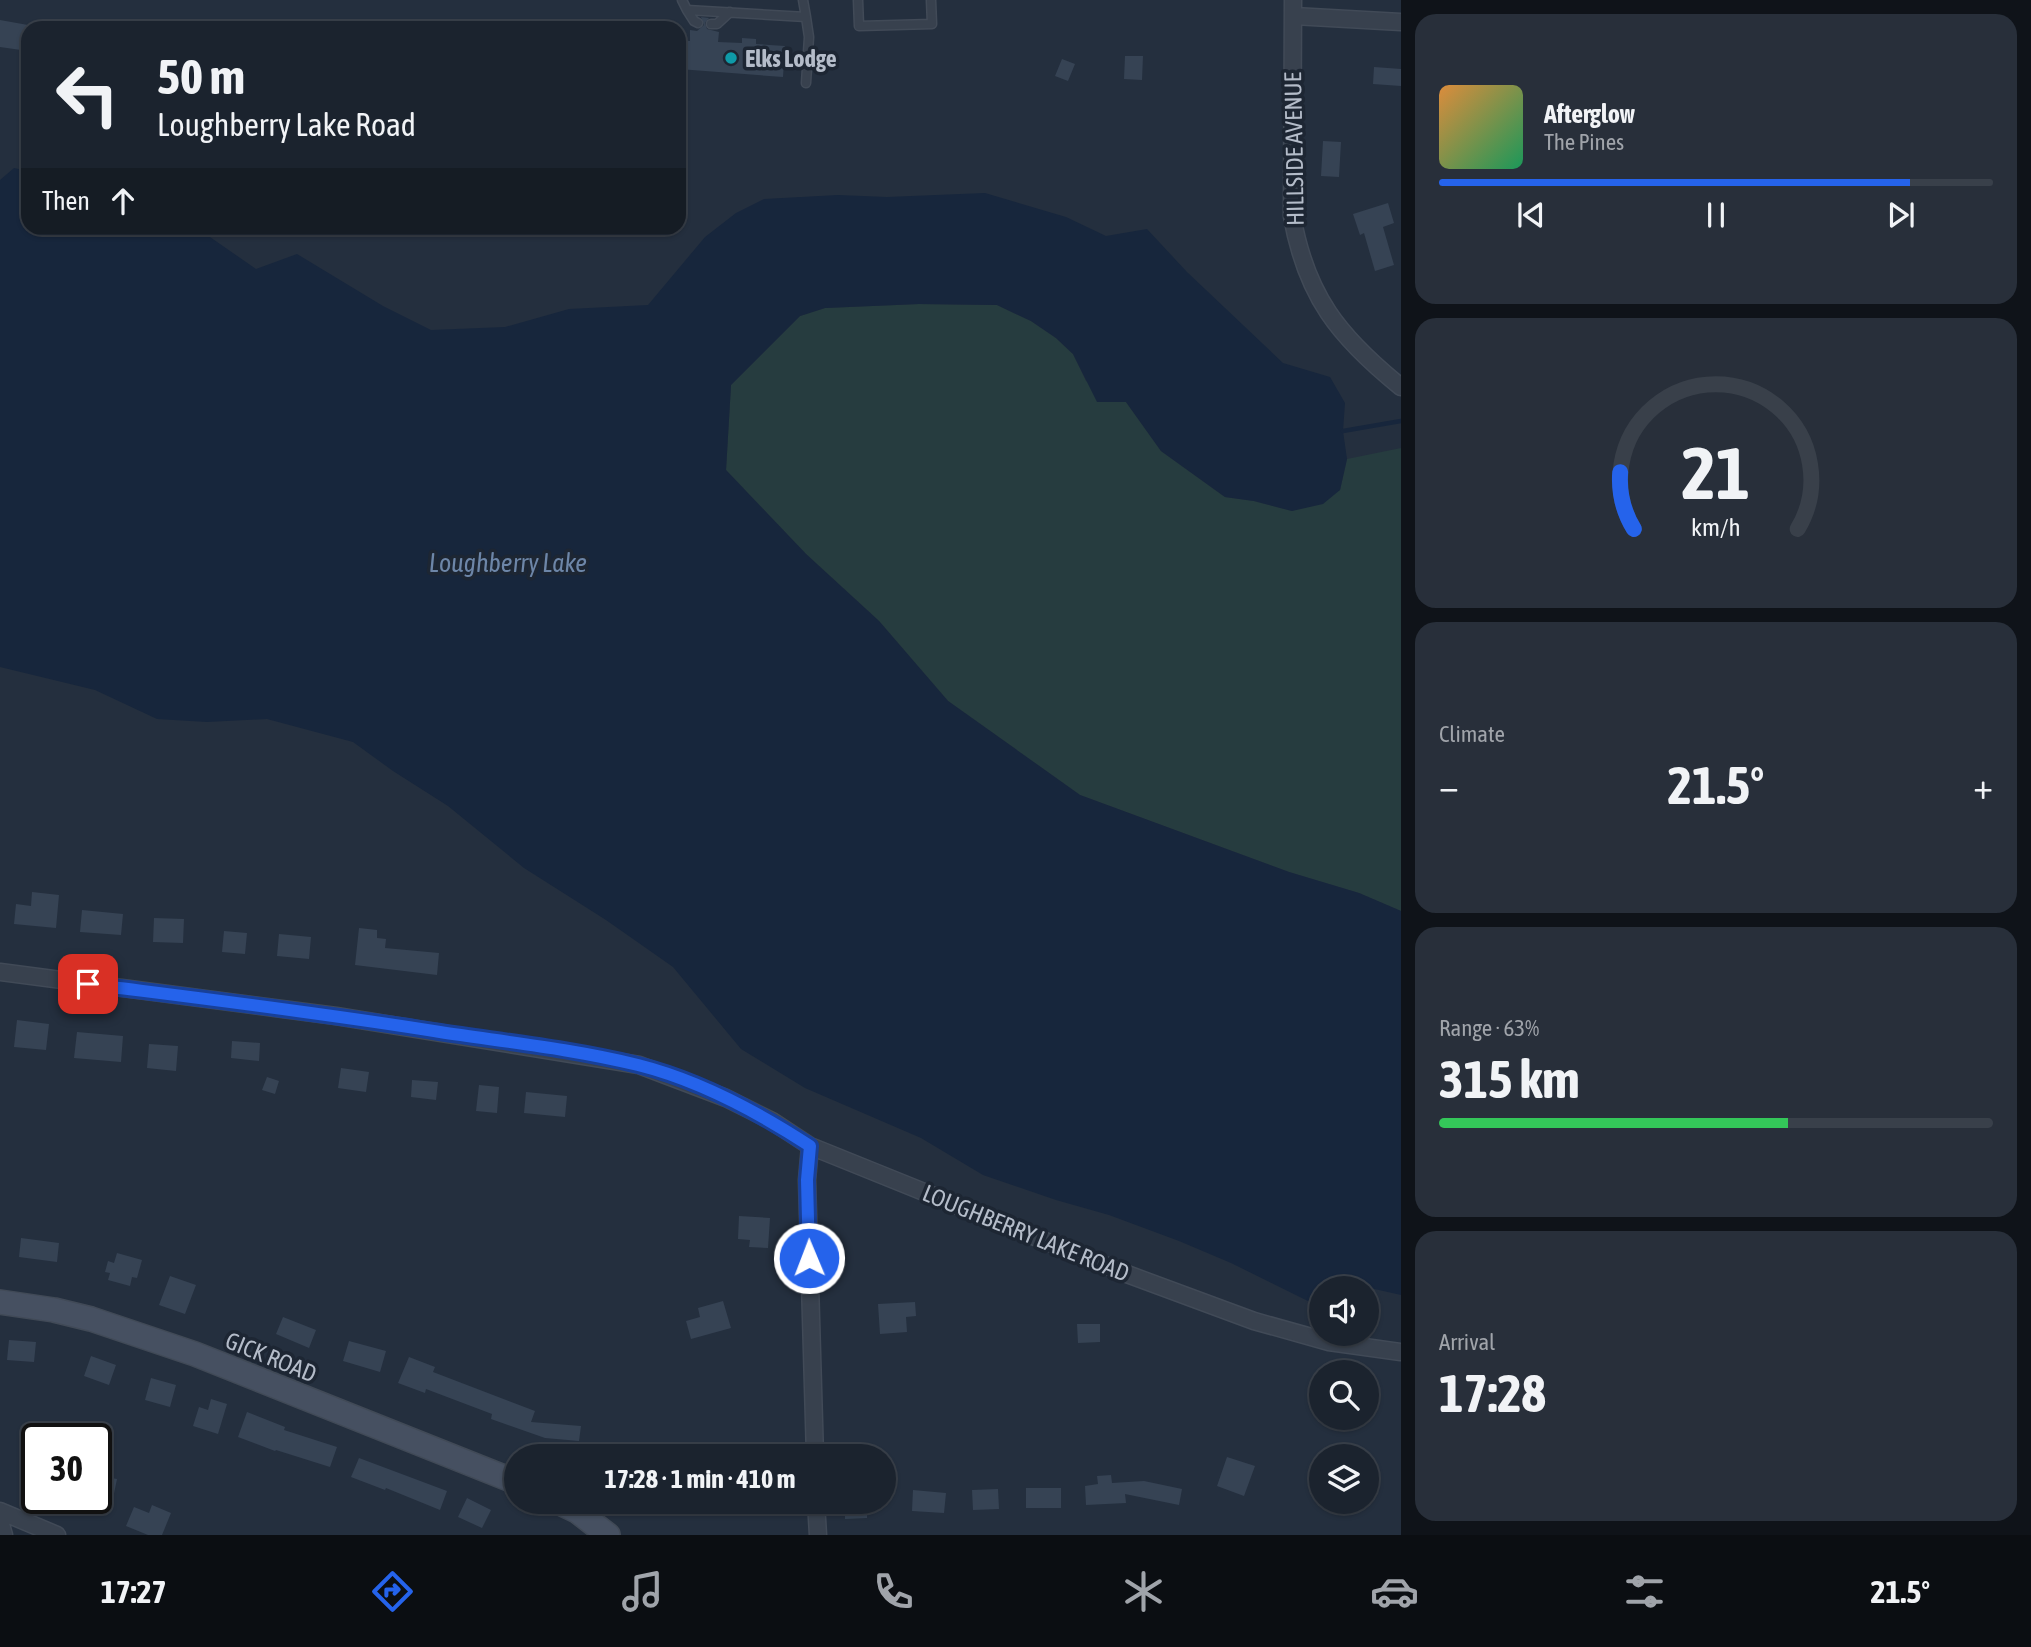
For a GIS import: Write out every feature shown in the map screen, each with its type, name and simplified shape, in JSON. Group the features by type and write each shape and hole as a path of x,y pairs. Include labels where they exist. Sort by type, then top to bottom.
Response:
{"street":[{"path":"1293,8 1401,22"},
{"name":"HILLSIDE AVENUE","path":"1293,8 1292,216 1296,242 1311,284 1331,317 1364,357 1401,387"},
{"name":"LOUGHBERRY LAKE ROAD","path":"0,972 337,1016 639,1065 749,1110 772,1121 810,1146 1127,1274 1254,1321 1329,1342 1401,1352"},
{"path":"810,1146 808,1193 815,1444"},
{"name":"GICK ROAD","path":"0,1302 91,1318 194,1354 504,1477"},
{"path":"0,1511 57,1535"},
{"path":"581,1514 606,1534"},
{"path":"817,1514 818,1535"},
{"path":"0,1521 4,1535"}],"lane":[{"path":"682,0 694,21 698,23"},
{"path":"803,0 809,37 806,83"},
{"path":"858,0 859,26 932,24 932,0"},
{"path":"687,10 806,17"},
{"path":"712,24 717,24 730,12"}],"green space":[{"path":"919,304 997,305 1031,321 1073,354 1086,381 1126,402 1161,451 1225,497 1292,511 1340,490 1347,459 1401,448 1401,911 1359,893 1289,872 1080,795 948,701 879,621 806,554 726,470 731,385 800,316 825,308"}],"water":[{"name":"Loughberry Lake","path":"14,168 21,170 21,235 207,235 256,269 297,254 383,306 431,330 505,327 569,309 648,305 705,237 736,213 764,199 985,193 1066,217 1106,236 1147,229 1187,272 1283,363 1330,377 1345,403 1343,431 1347,459 1340,490 1323,504 1292,511 1225,497 1161,451 1126,402 1097,402 1073,354 1056,338 1031,321 997,305 919,304 825,308 800,316 731,385 726,470 806,554 879,621 948,701 1080,795 1289,872 1359,893 1401,911 1401,1295 1379,1290 1379,1276 1309,1276 1309,1302 1179,1241 1109,1215 983,1175 921,1138 805,1088 741,1049 673,967 524,868 448,806 353,742 267,719 207,722 157,719 95,690 0,667 0,180"}],"building":[{"name":"Elks Lodge","path":"701,17 709,18 705,23 707,29 719,32 718,42 742,43 742,38 756,39 756,44 785,46 783,77 686,70 686,41 690,41 690,30 697,31 704,25"},
{"path":"0,20 21,24 21,50 0,47"},
{"path":"1125,56 1143,56 1142,80 1124,79"},
{"path":"1062,59 1075,64 1068,81 1055,76"},
{"path":"1374,67 1401,69 1401,86 1373,84"},
{"path":"1323,141 1341,142 1339,177 1321,176"},
{"path":"1388,203 1394,223 1383,227 1394,265 1375,271 1364,233 1360,235 1353,214"},
{"path":"32,892 59,895 56,928 14,924 16,904 31,906"},
{"path":"82,910 123,914 121,935 80,932"},
{"path":"154,918 184,919 183,943 153,942"},
{"path":"359,928 377,930 377,938 386,939 385,948 439,953 437,975 355,965"},
{"path":"224,931 247,933 245,954 222,952"},
{"path":"279,934 311,937 309,959 277,956"},
{"path":"17,1020 49,1024 46,1050 14,1047"},
{"path":"77,1032 123,1036 121,1062 74,1058"},
{"path":"232,1041 260,1043 259,1061 231,1058"},
{"path":"149,1044 178,1046 176,1071 147,1068"},
{"path":"341,1068 369,1072 366,1092 338,1088"},
{"path":"267,1077 279,1081 275,1094 262,1090"},
{"path":"412,1080 438,1082 436,1100 411,1097"},
{"path":"479,1085 499,1087 497,1113 476,1111"},
{"path":"526,1092 567,1096 565,1117 524,1113"},
{"path":"739,1216 770,1218 768,1248 749,1247 750,1240 738,1239"},
{"path":"21,1238 59,1243 57,1262 19,1257"},
{"path":"117,1253 142,1260 137,1278 132,1277 130,1286 108,1280 110,1273 105,1272 108,1261 114,1263"},
{"path":"170,1276 196,1285 185,1314 159,1305"},
{"path":"723,1301 731,1328 691,1339 686,1321 700,1317 698,1308"},
{"path":"915,1302 916,1316 906,1317 907,1332 880,1334 878,1304"},
{"path":"283,1317 316,1330 309,1348 276,1334"},
{"path":"1077,1324 1100,1324 1100,1342 1078,1343"},
{"path":"9,1340 36,1342 34,1362 7,1360"},
{"path":"349,1341 386,1351 380,1372 343,1361"},
{"path":"91,1356 116,1365 109,1385 84,1376"},
{"path":"409,1357 435,1367 433,1372 535,1411 531,1422 581,1426 579,1441 545,1438 491,1419 492,1414 426,1389 425,1393 398,1383"},
{"path":"151,1378 176,1385 170,1407 145,1400"},
{"path":"211,1399 227,1404 218,1434 193,1426 199,1407 208,1410"},
{"path":"247,1412 285,1427 284,1430 337,1447 330,1467 238,1437"},
{"path":"1227,1457 1255,1466 1244,1496 1217,1486"},
{"path":"359,1458 447,1491 440,1510 351,1477"},
{"path":"1111,1475 1112,1483 1144,1481 1182,1489 1179,1505 1125,1494 1126,1503 1086,1505 1085,1486 1098,1484 1097,1476"},
{"path":"112,1478 117,1479 112,1503"},
{"path":"1026,1488 1061,1488 1061,1508 1026,1508"},
{"path":"998,1489 999,1509 973,1510 972,1490"},
{"path":"913,1490 946,1493 944,1513 912,1511"},
{"path":"467,1498 491,1510 482,1528 458,1517"},
{"path":"152,1505 171,1513 162,1535 148,1535 126,1526 134,1507 149,1513"},
{"path":"845,1514 867,1514 867,1518 845,1519"}],"waterway":[{"path":"1343,431 1401,421"}],"place":[{"name":"Elks Lodge","path":"731,58"}],"route":[{"path":"88,984 337,1016 585,1055 639,1065 666,1074 726,1098 772,1121 810,1146 807,1180 809,1258"}]}
